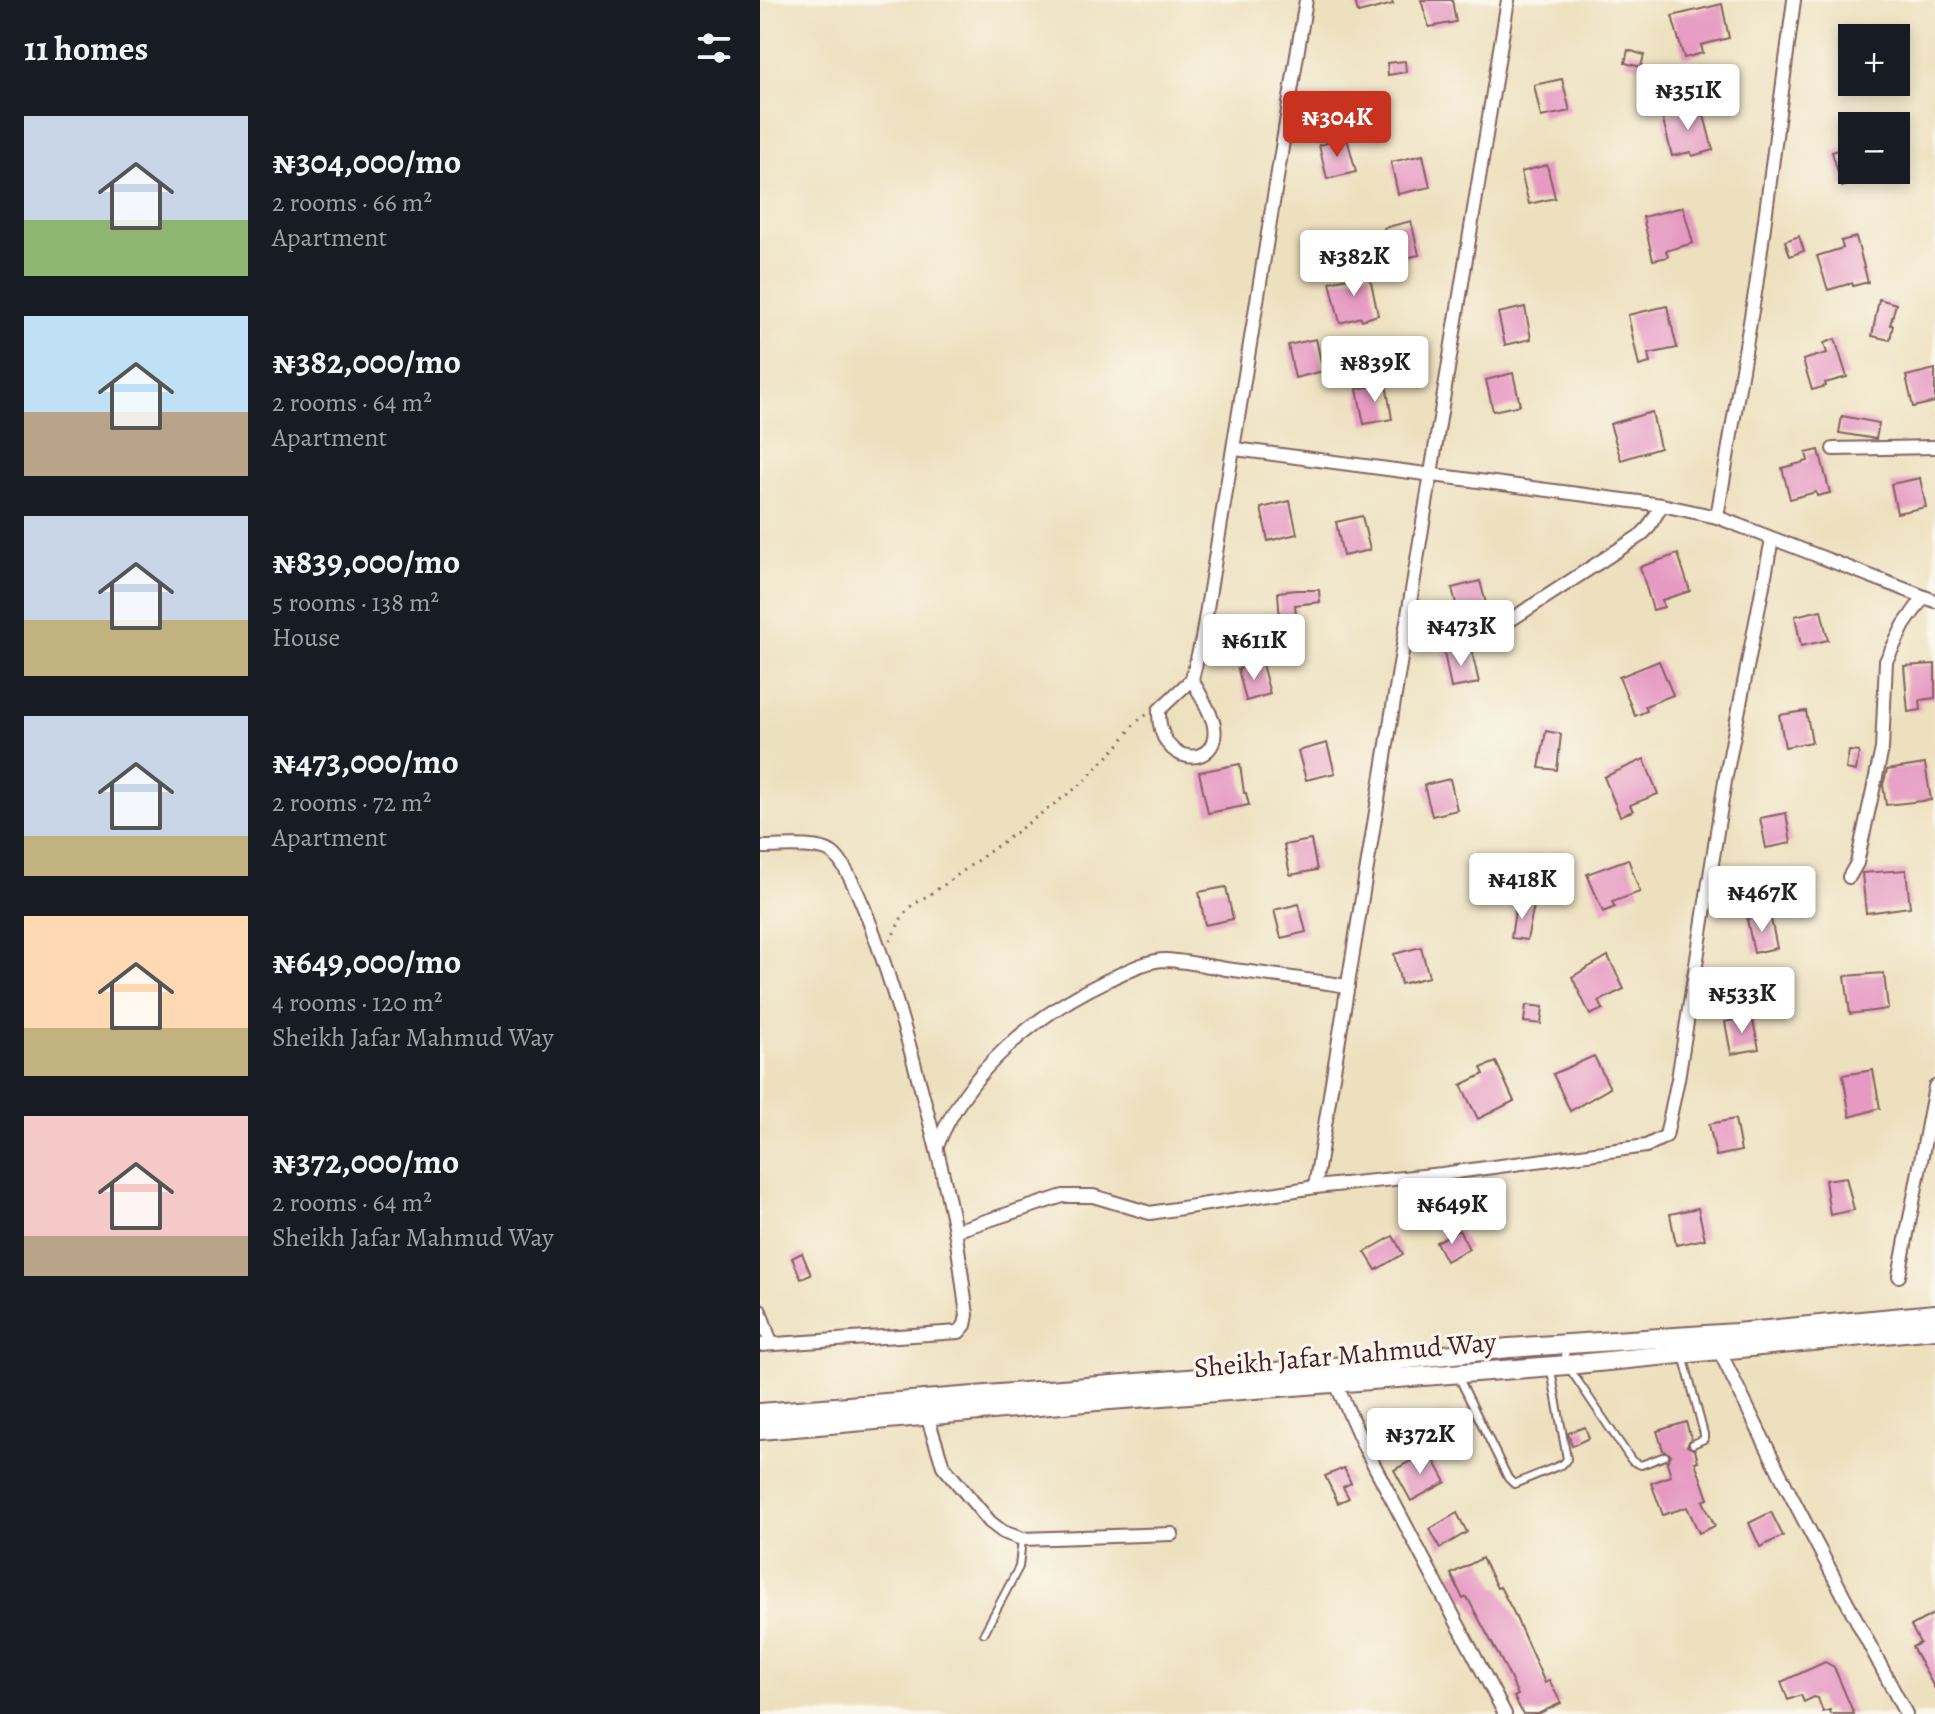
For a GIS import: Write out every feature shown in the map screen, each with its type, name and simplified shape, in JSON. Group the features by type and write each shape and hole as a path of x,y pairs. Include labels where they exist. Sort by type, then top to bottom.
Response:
{"main road":[{"name":"Sheikh Jafar Mahmud Way","path":"760,1413 1325,1368 1563,1343 1736,1333 1935,1314"},
{"name":"Sheikh Jafar Mahmud Way","path":"760,1430 1559,1366 1935,1329"}],"street":[{"path":"1192,679 1214,724 1215,738 1211,747 1192,756 1174,753 1162,734 1159,710 1192,679 1202,639 1306,0"},
{"path":"1315,1187 1508,0"},
{"path":"1717,517 1756,287 1794,0"},
{"path":"1833,449 1935,447"},
{"path":"1235,449 1662,505 1717,517 1929,600 1904,625 1886,661 1882,749 1857,863 1849,877"},
{"path":"1509,621 1641,535 1662,505"},
{"path":"955,1231 1063,1196 1093,1196 1150,1213 1315,1187 1442,1174 1646,1146 1666,1136 1678,1079 1725,781 1772,539"},
{"path":"760,847 828,850 838,858 851,878 882,957 936,1147 955,1231 967,1315 965,1325 959,1332 766,1344 760,1311"},
{"path":"936,1147 951,1113 978,1078 1008,1047 1050,1012 1123,973 1167,960 1348,986"},
{"path":"1899,1276 1935,1087"},
{"path":"1720,1352 1786,1486 1906,1714"},
{"path":"1336,1384 1364,1446 1505,1714"},
{"path":"927,1416 943,1466 990,1522 1003,1532 1022,1539 1172,1534"}],"lane":[{"path":"1456,1373 1508,1478 1514,1484 1563,1464 1567,1459 1559,1366 1563,1343"},
{"path":"1683,1355 1704,1434 1704,1439 1693,1444"},
{"path":"1559,1366 1632,1461 1641,1465 1665,1456"},
{"path":"984,1633 1016,1575 1022,1539"}],"path":[{"path":"882,957 910,907 1080,785 1118,746 1136,722 1159,710"}],"building":[{"path":"1355,0 1392,0 1393,4 1358,13"},
{"path":"1421,0 1452,0 1456,22 1429,27"},
{"path":"1722,4 1729,38 1701,45 1703,53 1684,58 1672,16"},
{"path":"1628,50 1644,55 1641,67 1625,63"},
{"path":"1405,61 1406,72 1388,75 1387,63"},
{"path":"1562,79 1570,111 1541,117 1534,85"},
{"path":"1387,94 1390,107 1370,111 1367,98"},
{"path":"1702,107 1713,150 1692,156 1691,152 1672,156 1662,116"},
{"path":"1347,138 1356,172 1327,179 1319,145"},
{"path":"1838,150 1838,173 1832,152"},
{"path":"1423,155 1430,187 1398,194 1391,162"},
{"path":"1547,165 1555,198 1529,204 1521,172"},
{"path":"1683,207 1693,243 1666,251 1668,257 1653,260 1643,217"},
{"path":"1411,221 1419,255 1392,261 1384,228"},
{"path":"1799,236 1804,251 1790,256 1785,241"},
{"path":"1856,237 1868,282 1828,290 1817,256 1843,248 1841,241"},
{"path":"1369,273 1378,315 1340,323 1330,282"},
{"path":"1879,299 1896,304 1890,325 1893,325 1890,340 1872,336"},
{"path":"1667,306 1677,348 1648,354 1650,363 1639,366 1628,315"},
{"path":"1525,307 1531,339 1505,345 1498,313"},
{"path":"1316,339 1323,371 1295,378 1288,345"},
{"path":"1835,339 1847,377 1812,390 1803,360 1827,353 1824,343"},
{"path":"1935,369 1935,402 1913,407 1906,376"},
{"path":"1513,373 1520,405 1493,411 1486,380"},
{"path":"1386,384 1392,419 1364,424 1357,389"},
{"path":"1652,412 1660,448 1621,460 1610,424"},
{"path":"1842,416 1879,423 1876,439 1839,433"},
{"path":"1819,450 1830,493 1817,496 1816,492 1790,499 1782,468 1808,461 1806,453"},
{"path":"1920,478 1926,507 1897,513 1891,484"},
{"path":"1290,501 1297,534 1268,541 1261,508"},
{"path":"1362,516 1370,550 1343,556 1336,522"},
{"path":"1678,554 1690,591 1662,600 1664,607 1653,610 1640,567"},
{"path":"1480,581 1489,615 1461,622 1452,588"},
{"path":"1319,590 1320,602 1295,605 1298,637 1281,638 1278,592"},
{"path":"1821,610 1828,640 1801,646 1795,616"},
{"path":"1471,647 1479,683 1451,688 1444,652"},
{"path":"1659,661 1673,695 1645,706 1647,711 1635,716 1619,677"},
{"path":"1262,664 1270,694 1246,701 1238,669"},
{"path":"1935,664 1935,698 1920,700 1921,710 1908,712 1904,666"},
{"path":"1806,711 1812,742 1785,747 1779,715"},
{"path":"1546,731 1561,734 1557,770 1539,768"},
{"path":"1327,743 1335,773 1306,780 1298,751"},
{"path":"1849,751 1859,752 1856,771 1846,769"},
{"path":"1644,759 1658,794 1630,805 1633,811 1620,816 1604,777"},
{"path":"1240,764 1249,805 1208,813 1199,772"},
{"path":"1925,764 1931,800 1886,805 1883,785 1887,770"},
{"path":"1450,779 1457,810 1432,816 1424,785"},
{"path":"1786,813 1791,843 1766,848 1760,818"},
{"path":"1311,840 1317,870 1290,875 1284,845"},
{"path":"1628,859 1640,892 1612,902 1615,907 1603,912 1587,874"},
{"path":"1906,870 1910,907 1866,913 1862,873"},
{"path":"1226,887 1233,919 1205,925 1199,892"},
{"path":"1516,903 1534,905 1527,940 1511,938"},
{"path":"1299,904 1306,932 1281,938 1274,910"},
{"path":"1770,914 1777,948 1754,953 1747,919"},
{"path":"1421,947 1429,977 1401,984 1394,954"},
{"path":"1608,956 1624,989 1599,1001 1603,1009 1590,1015 1572,977"},
{"path":"1884,973 1888,1009 1850,1014 1845,976"},
{"path":"1526,1005 1543,1007 1541,1024 1524,1022"},
{"path":"1752,1016 1759,1049 1731,1054 1725,1022"},
{"path":"1594,1056 1610,1088 1570,1111 1553,1074"},
{"path":"1496,1062 1514,1101 1478,1119 1461,1085 1484,1074 1481,1068"},
{"path":"1873,1070 1880,1108 1850,1117 1843,1075"},
{"path":"1735,1119 1741,1151 1716,1156 1709,1124"},
{"path":"1846,1177 1854,1210 1830,1215 1825,1180"},
{"path":"1698,1208 1705,1239 1676,1245 1670,1214"},
{"path":"1459,1230 1469,1249 1446,1261 1436,1242"},
{"path":"1393,1236 1403,1254 1376,1270 1365,1252"},
{"path":"802,1253 811,1275 801,1279 792,1258"},
{"path":"1686,1422 1691,1438 1687,1446 1695,1450 1698,1461 1695,1462 1708,1499 1703,1501 1715,1526 1699,1533 1687,1507 1663,1515 1651,1483 1671,1476 1667,1462 1671,1455 1663,1450 1657,1431"},
{"path":"1585,1427 1589,1438 1572,1446 1568,1433"},
{"path":"1429,1451 1446,1482 1411,1501 1394,1470"},
{"path":"1344,1468 1351,1483 1343,1487 1349,1498 1338,1503 1325,1476"},
{"path":"1771,1512 1783,1536 1760,1547 1749,1523"},
{"path":"1457,1513 1467,1532 1440,1548 1430,1529"},
{"path":"1482,1558 1513,1611 1545,1683 1549,1680 1561,1703 1538,1714 1523,1714 1514,1697 1518,1695 1506,1669 1451,1574"},
{"path":"1935,1613 1935,1689 1912,1647 1920,1643 1911,1626"},
{"path":"1825,1662 1834,1667 1854,1714 1831,1714 1830,1710 1823,1712 1818,1698 1814,1697 1804,1702 1801,1695 1788,1700 1781,1682"}]}
